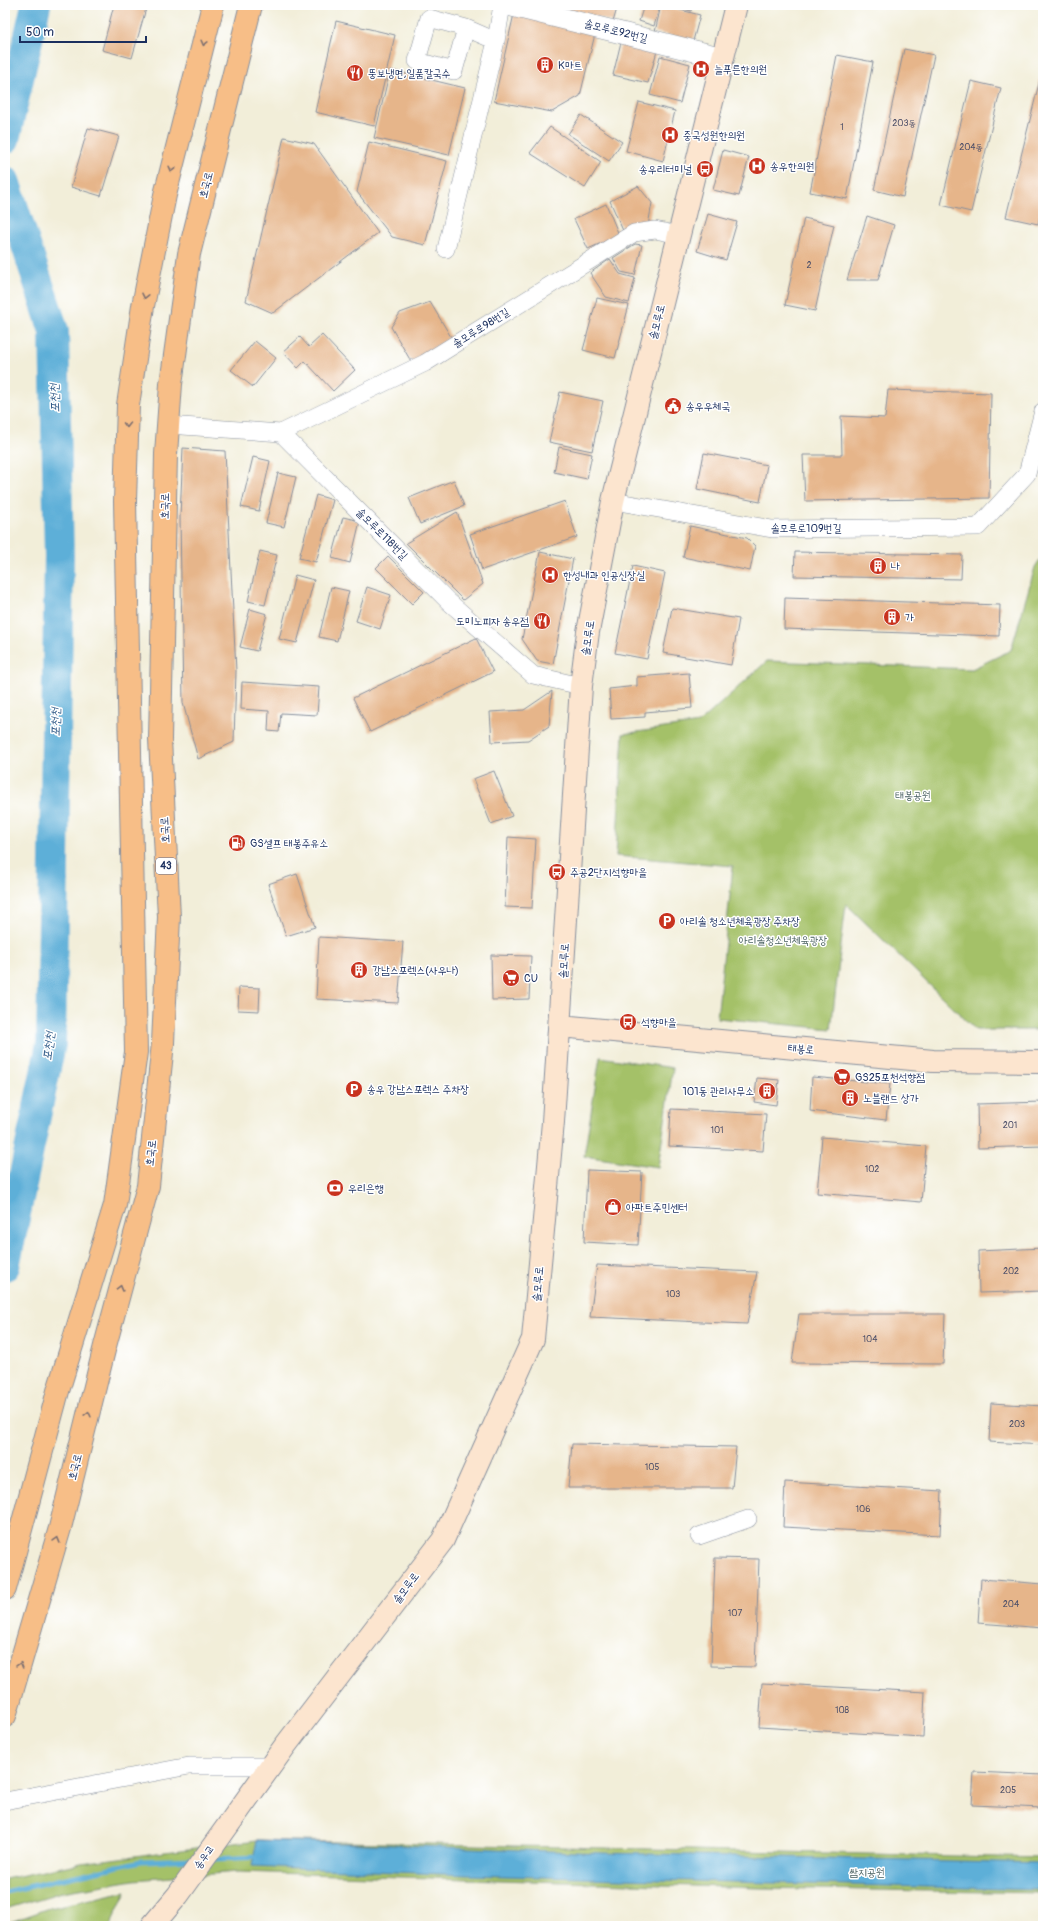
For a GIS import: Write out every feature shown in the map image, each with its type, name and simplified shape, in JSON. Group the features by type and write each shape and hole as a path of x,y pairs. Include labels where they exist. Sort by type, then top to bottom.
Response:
{"main road":[{"path":"5,1589 58,1391 115,1205 136,1052 126,508 128,405 143,306 165,195 213,5"},
{"name":"호국로","path":"5,1716 60,1528 105,1346 148,1186 163,1044 169,917 160,739 166,454 168,425 189,254 251,5"},
{"name":"솔모루로","path":"217,1839 443,1540 533,1339 560,1026 580,686 588,632 613,501 736,5"},
{"name":"태봉로","path":"560,1026 933,1061 1043,1062"},
{"name":"송우교","path":"152,1926 178,1895 217,1839"}],"street":[{"path":"446,249 496,41 502,5"},
{"name":"솔모루로92번길","path":"508,5 723,58"},
{"path":"466,28 496,41"},
{"name":"솔모루로98번길","path":"281,433 425,363 634,232 655,230 679,235"},
{"name":"솔모루로109번길","path":"613,501 772,529 978,527 1027,474 1043,411"},
{"path":"168,425 281,433"},
{"name":"솔모루로118번길","path":"281,433 449,602 533,675 580,686"},
{"path":"699,1536 748,1519"},
{"path":"5,1801 189,1766 271,1766"}],"green space":[{"name":"태봉공원","path":"1043,555 1043,1030 976,1030 846,904 831,1029 717,1018 733,866 616,856 623,734 699,723 767,661 972,669 1011,650 1035,567"},
{"path":"600,1057 673,1068 658,1167 584,1156"},
{"name":"쌈지공원","path":"257,1840 1043,1858 1043,1893 760,1888 238,1872 134,1880 62,1892 5,1909 5,1879 81,1863"},
{"path":"126,1891 110,1926 5,1926 5,1924 50,1908"}],"water":[{"name":"쌈지공원","path":"257,1840 602,1853 1043,1863 1043,1890 467,1875 252,1866"}],"building":[{"path":"114,5 147,5 132,58 102,50"},
{"path":"552,5 618,5 613,22"},
{"path":"644,5 660,5 654,26 639,21"},
{"path":"661,5 700,15 693,41 655,32"},
{"path":"669,5 692,5 691,11"},
{"name":"K마트","path":"514,14 595,34 580,96 552,112 494,101"},
{"name":"뚱보냉면,일품칼국수","path":"336,21 395,35 374,126 315,112"},
{"path":"621,42 657,51 648,83 613,75"},
{"path":"904,49 934,55 903,197 874,190"},
{"path":"837,55 873,62 847,199 810,192"},
{"path":"660,56 690,64 680,103 650,95"},
{"path":"390,70 465,88 449,155 374,138"},
{"path":"1041,75 1043,75 1043,204 1038,224 1006,217"},
{"path":"971,81 1001,88 971,212 941,205"},
{"path":"639,102 675,111 663,161 626,151"},
{"path":"581,115 622,142 609,161 568,134"},
{"path":"550,127 601,162 585,188 530,153"},
{"path":"88,128 119,136 101,196 71,187"},
{"path":"284,137 314,144 378,233 273,313 246,301"},
{"path":"369,142 447,161 425,245 392,237 357,192"},
{"path":"723,150 749,157 739,196 713,190"},
{"path":"638,186 652,203 648,226 624,233 610,201"},
{"path":"606,204 619,235 588,249 574,219"},
{"path":"708,214 737,222 726,260 697,251"},
{"path":"867,216 894,225 878,280 847,280"},
{"path":"804,218 834,225 815,311 785,305"},
{"path":"635,244 642,245 635,275 621,272 613,258"},
{"path":"610,259 620,274 635,278 629,303 606,297 590,273"},
{"path":"597,298 629,305 615,358 583,350"},
{"path":"430,302 451,337 412,363 391,327 400,313"},
{"path":"322,335 355,370 333,391 305,361 298,368 283,352 300,337 309,347"},
{"path":"255,341 276,358 253,387 231,370"},
{"path":"888,390 991,393 989,498 805,501 803,455 842,455 841,416 885,418"},
{"path":"560,392 603,401 592,451 549,442"},
{"path":"559,447 592,454 587,479 554,472"},
{"path":"183,448 225,451 236,671 234,742 198,759 183,703 180,517"},
{"path":"704,453 767,465 760,502 697,489"},
{"path":"253,457 270,461 259,511 241,507"},
{"path":"278,473 296,477 284,527 266,523"},
{"path":"454,480 464,506 420,524 409,498"},
{"path":"316,495 333,500 316,562 299,558"},
{"path":"565,501 577,537 482,570 470,534"},
{"path":"457,512 483,584 463,600 406,543"},
{"path":"343,517 360,521 350,563 332,558"},
{"path":"690,526 747,538 755,546 750,571 683,557"},
{"path":"260,551 277,555 265,605 248,601"},
{"path":"540,552 573,559 553,664 537,661 522,639"},
{"name":"나","path":"795,552 962,555 961,579 794,576"},
{"path":"388,556 424,592 412,604 376,568"},
{"path":"633,566 665,573 647,659 615,653"},
{"path":"295,575 314,580 297,643 279,639"},
{"path":"331,587 349,591 337,641 319,637"},
{"path":"367,587 391,595 380,629 356,621"},
{"name":"가","path":"785,598 1000,605 999,636 784,629"},
{"path":"672,608 739,619 731,665 663,653"},
{"path":"250,609 267,614 257,651 240,647"},
{"path":"476,638 493,672 370,732 353,698"},
{"path":"689,673 692,708 645,712 645,717 611,719 609,689 637,686 637,677"},
{"path":"242,682 319,687 317,715 281,713 279,732 268,731 269,711 241,709"},
{"path":"552,691 549,726 528,740 492,742 490,712 524,710"},
{"path":"494,771 512,816 491,824 473,779"},
{"path":"508,837 536,839 532,908 505,907"},
{"path":"297,874 315,927 286,936 268,884"},
{"name":"강남스포렉스(사우나)","path":"319,937 403,942 398,1003 316,999"},
{"name":"CU","path":"491,955 531,956 529,999 492,1000"},
{"path":"239,987 260,988 259,1011 238,1010"},
{"name":"노블랜드 상가","path":"812,1077 890,1084 886,1120 810,1111"},
{"name":"101동 관리사무소","path":"757,1078 779,1080 776,1105 754,1102"},
{"path":"1043,1102 1043,1146 978,1148 977,1104"},
{"path":"671,1109 766,1114 763,1151 669,1146"},
{"path":"822,1137 926,1146 921,1202 817,1193"},
{"name":"아파트주민센터","path":"587,1170 642,1172 638,1245 584,1242"},
{"path":"1043,1248 1043,1291 979,1293 978,1251"},
{"path":"597,1265 757,1272 747,1324 590,1317"},
{"path":"799,1314 945,1314 943,1364 792,1363"},
{"path":"991,1403 1043,1406 1043,1445 989,1442"},
{"path":"572,1444 736,1447 732,1488 568,1488"},
{"path":"785,1482 942,1491 940,1535 783,1527"},
{"path":"715,1558 759,1559 755,1667 711,1666"},
{"path":"981,1579 1043,1584 1043,1628 978,1623"},
{"path":"762,1683 925,1692 923,1737 759,1727"},
{"path":"974,1772 1043,1775 1043,1808 972,1805"}],"waterway":[{"name":"포천천","path":"5,139 36,5"},
{"name":"포천천","path":"5,181 54,331 59,556 51,1044 5,1266"},
{"path":"212,1859 260,1857"},
{"path":"5,1892 141,1861 196,1859"}],"place":[{"name":"K마트","path":"545,65"},
{"name":"늘푸른한의원","path":"701,69"},
{"name":"뚱보냉면,일품칼국수","path":"355,73"},
{"name":"중국성원한의원","path":"670,135"},
{"name":"송우한의원","path":"757,166"},
{"name":"송우리터미널","path":"705,169"},
{"name":"송우우체국","path":"673,406"},
{"name":"나","path":"878,566"},
{"name":"한성내과 인공신장실","path":"550,575"},
{"name":"가","path":"892,617"},
{"name":"도미노피자 송우점","path":"542,621"},
{"name":"GS셀프 태봉주유소","path":"237,843"},
{"name":"주공2단지석향마을","path":"557,872"},
{"name":"아리솔 청소년체육광장 주차장","path":"667,921"},
{"name":"강남스포렉스(사우나)","path":"359,970"},
{"name":"CU","path":"511,978"},
{"name":"석향마을","path":"628,1022"},
{"name":"GS25포천석향점","path":"842,1077"},
{"name":"송우 강남스포렉스 주차장","path":"354,1089"},
{"name":"101동 관리사무소","path":"767,1091"},
{"name":"노블랜드 상가","path":"850,1098"},
{"name":"우리은행","path":"335,1188"},
{"name":"아파트주민센터","path":"613,1207"}],"park label":[{"name":"아리솔청소년체육광장","path":"783,940"}]}
